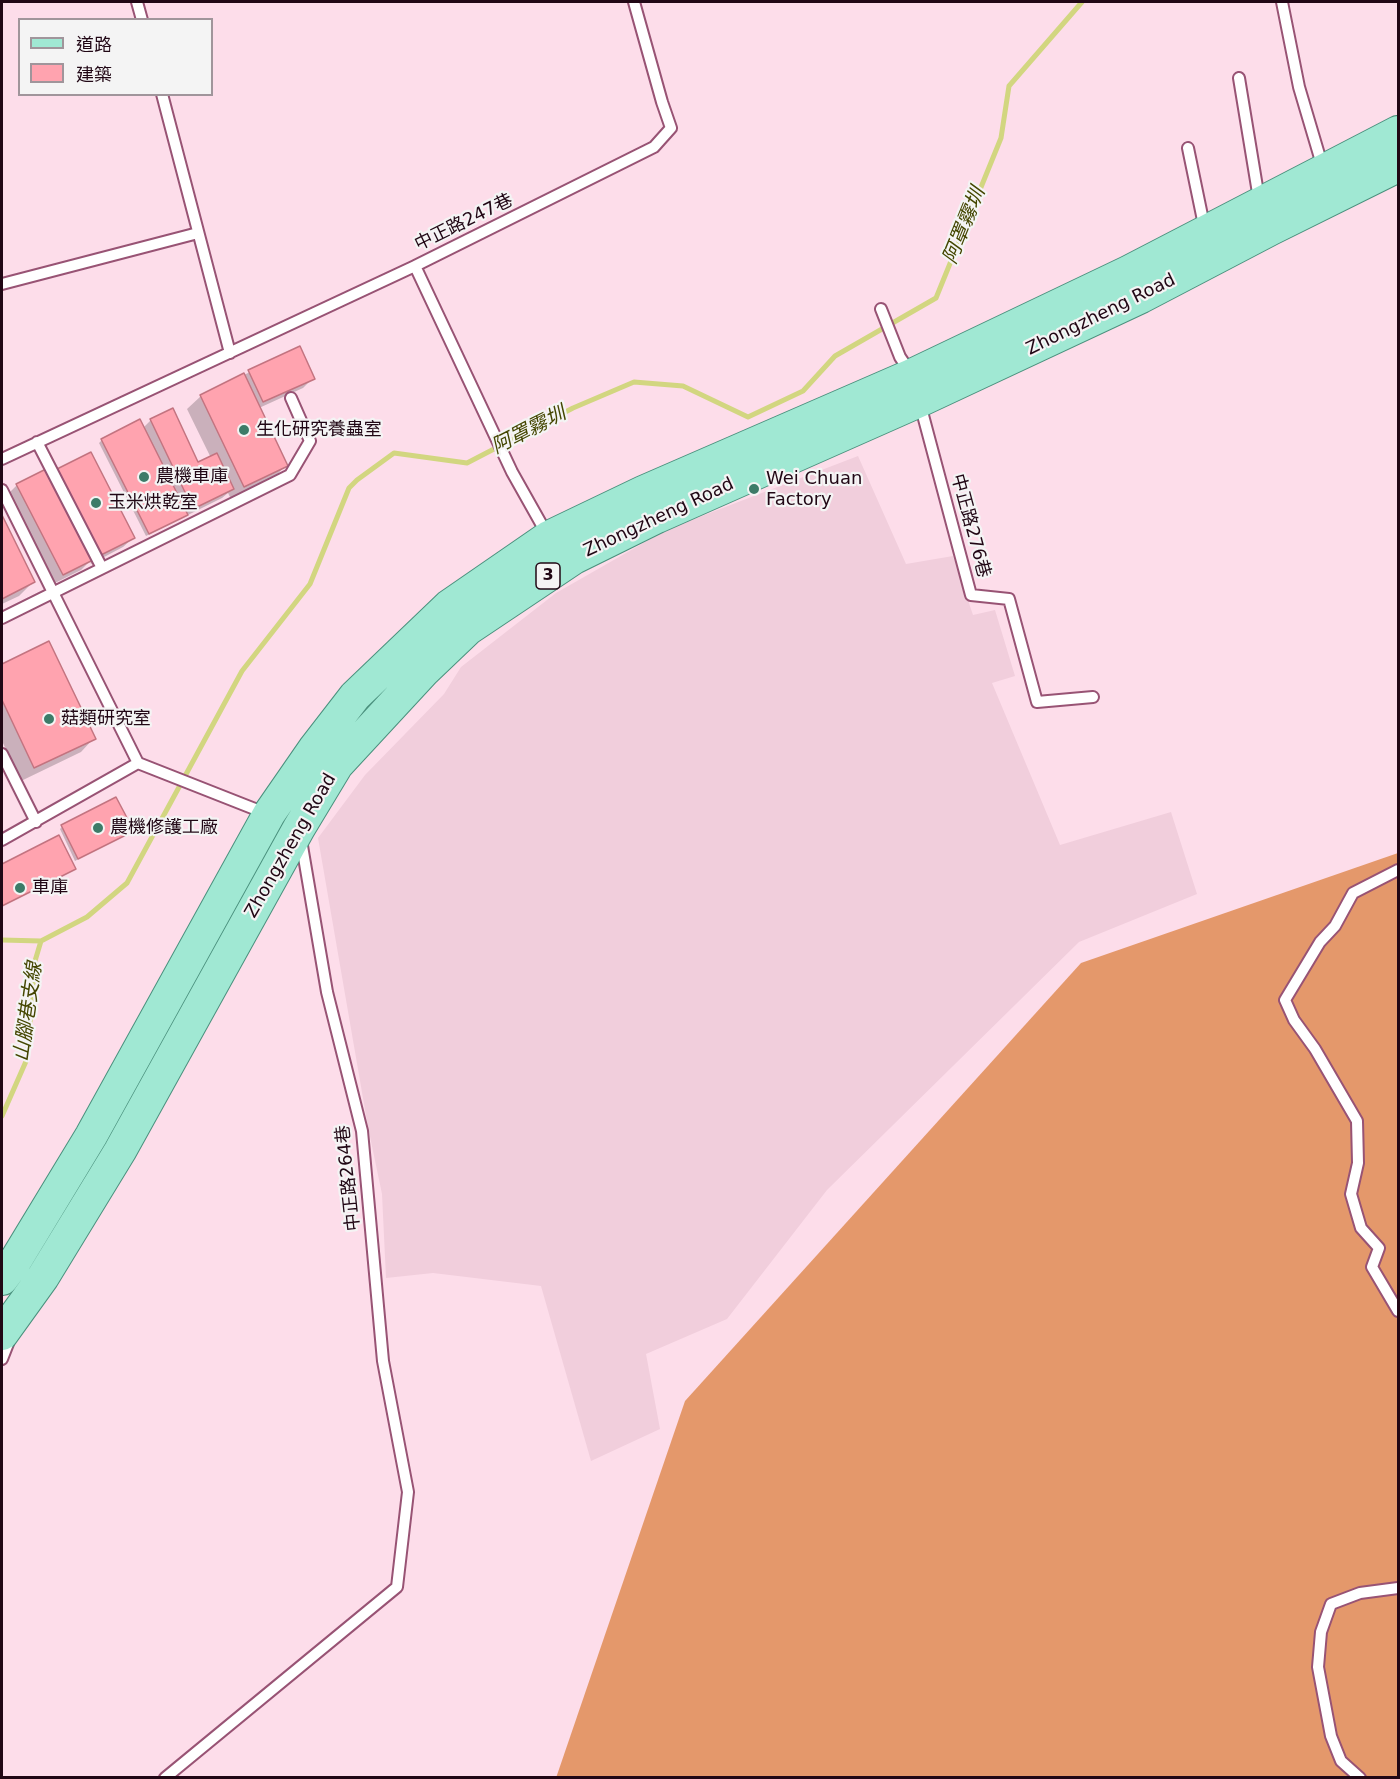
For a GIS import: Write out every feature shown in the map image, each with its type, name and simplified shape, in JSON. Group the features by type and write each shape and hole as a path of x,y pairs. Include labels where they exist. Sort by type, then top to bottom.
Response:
{"main road":[{"name":"Zhongzheng Road","path":"913,382 1141,297 1265,217 1324,171 1398,132"},
{"name":"Zhongzheng Road","path":"2,1279 91,1136 269,814 314,749 355,696 449,606 561,547 657,517 913,382 1205,233 1265,217 1398,166"},
{"name":"Zhongzheng Road","path":"2,1334 43,1277 120,1151 299,828 337,765 423,671 561,547"}],"lane":[{"path":"137,2 141,18"},
{"name":"中正路247巷","path":"561,547 512,472 415,266 654,147 671,128 634,2"},
{"path":"1282,2 1299,87 1324,171"},
{"path":"1239,78 1265,217"},
{"path":"163,96 230,353"},
{"path":"1188,148 1205,233"},
{"path":"2,284 198,233"},
{"path":"2,459 415,266"},
{"path":"881,309 913,382"},
{"name":"中正路276巷","path":"913,382 971,595 1009,599 1037,702 1093,698"},
{"path":"2,618 290,475 310,441 291,398"},
{"path":"37,442 102,568"},
{"path":"2,490 138,763 269,814"},
{"path":"2,754 36,822"},
{"path":"2,840 138,763"},
{"name":"中正路264巷","path":"165,1778 397,1587 408,1492 383,1360 362,1131 327,992 299,828"},
{"path":"1398,870 1353,893 1335,926 1320,942 1285,1000 1294,1020 1315,1049 1357,1121 1358,1163 1351,1194 1361,1228 1379,1248 1372,1267 1398,1311"},
{"path":"2,1359 26,1299"},
{"path":"1360,1778 1341,1761 1331,1736 1318,1667 1321,1632 1332,1604 1360,1593 1398,1588"}],"shaded area":[{"path":"858,456 906,564 953,556 973,615 995,610 1015,676 992,683 1060,845 1171,812 1197,894 1079,942 827,1190 727,1319 646,1354 660,1429 591,1461 541,1286 433,1273 386,1278 382,1194 368,1127 318,838 365,775 444,694 461,667 556,593 668,529"},
{"path":"1398,853 1398,1777 556,1778 685,1401 1081,963"}],"building":[{"path":"300,346 315,379 263,402 248,370"},
{"name":"生化研究養蟲室","path":"244,373 288,466 244,487 200,395"},
{"path":"173,408 198,462 217,453 234,489 193,509 150,419"},
{"name":"農機車庫","path":"140,419 188,515 149,534 101,439"},
{"name":"玉米烘乾室","path":"91,452 135,538 101,555 57,469"},
{"path":"46,469 93,560 63,575 16,484"},
{"path":"2,515 35,582 2,599"},
{"name":"菇類研究室","path":"49,641 96,739 34,768 2,700 2,664"},
{"name":"農機修護工廠","path":"116,797 134,831 78,859 61,825"},
{"name":"車庫","path":"59,835 76,869 2,906 2,864"}],"waterway":[{"name":"阿罩霧圳","path":"2,940 41,941 87,917 127,883 242,671 310,584 349,488 394,453 467,463 573,408 634,382 683,386 748,417 803,391 835,356 936,298 1001,138 1009,86 1082,2"},
{"name":"山腳巷支線","path":"2,1116 27,1059 35,961 41,941"}],"place":[{"name":"生化研究養蟲室","path":"244,430"},
{"name":"農機車庫","path":"144,477"},
{"name":"Wei Chuan Factory","path":"754,489"},
{"name":"玉米烘乾室","path":"96,503"},
{"name":"菇類研究室","path":"49,719"},
{"name":"農機修護工廠","path":"98,828"},
{"name":"車庫","path":"20,888"}]}
